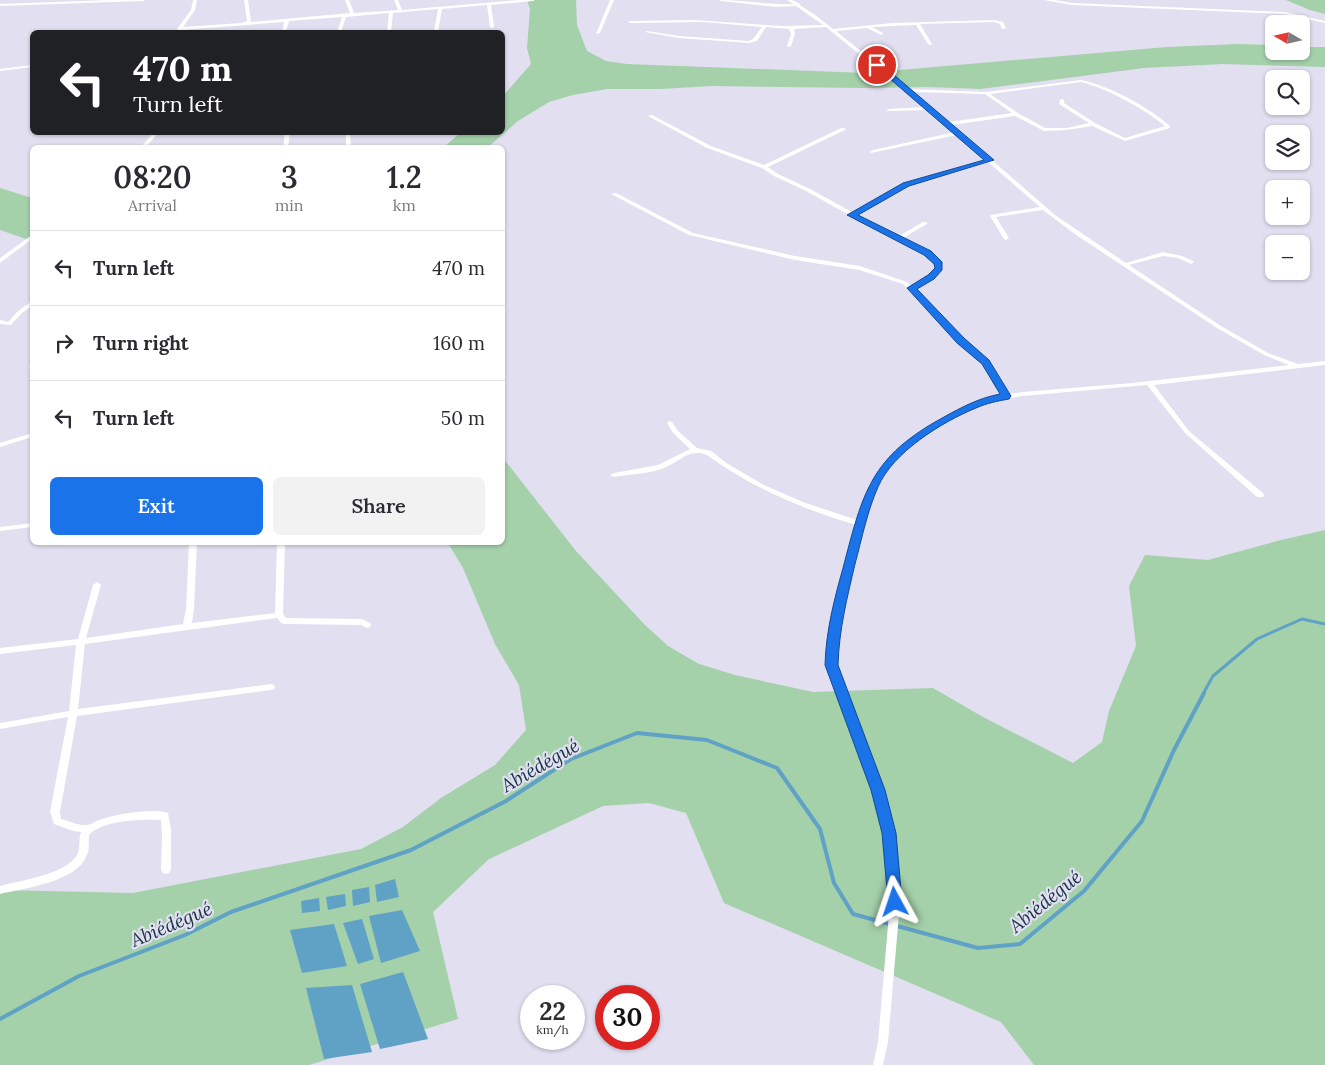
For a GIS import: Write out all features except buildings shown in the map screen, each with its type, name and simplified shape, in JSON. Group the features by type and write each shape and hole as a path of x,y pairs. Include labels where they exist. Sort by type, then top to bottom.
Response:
{"street":[{"path":"0,5 143,0"},
{"path":"186,30 249,22 246,0"},
{"path":"346,0 352,14 346,16"},
{"path":"396,0 400,11"},
{"path":"241,23 532,0"},
{"path":"598,33 612,0"},
{"path":"721,0 800,5"},
{"path":"789,0 800,5 907,90 1078,234 1219,327 1266,354 1298,367"},
{"path":"1046,0 1072,4 1284,13 1325,22"},
{"path":"179,30 193,10 196,1"},
{"path":"489,4 492,27"},
{"path":"436,30 440,8"},
{"path":"389,30 391,12"},
{"path":"341,30 346,16"},
{"path":"284,30 287,20"},
{"path":"630,22 657,23 682,21 791,27 827,26"},
{"path":"832,30 870,26 994,21 1002,23 1004,28"},
{"path":"918,24 930,44"},
{"path":"648,32 679,37 749,42 755,40 765,26"},
{"path":"870,26 881,34"},
{"path":"789,46 793,34 791,27"},
{"path":"0,70 30,66"},
{"path":"907,90 986,93 1088,81 1125,99 1168,127 1167,129 1124,140 1061,103 1062,100"},
{"path":"986,93 1016,114 1044,130 1067,129 1094,124"},
{"path":"889,110 929,108"},
{"path":"948,124 1016,114"},
{"path":"650,116 709,147 764,167 851,215 928,253 939,264 939,268 931,277 911,288"},
{"path":"764,167 843,128"},
{"path":"873,152 959,133"},
{"path":"145,145 154,135"},
{"path":"851,215 906,184 990,160"},
{"path":"614,194 691,234 795,258 860,268 906,283 960,340 986,362 1006,396"},
{"path":"1006,238 993,216 1045,208"},
{"path":"899,238 925,222"},
{"path":"0,261 30,238"},
{"path":"1124,265 1162,254 1180,256 1191,262"},
{"path":"0,322 9,324 20,312 30,305"},
{"path":"1266,354 1266,370"},
{"path":"878,1065 883,1042 895,902 889,833 878,790 832,665 832,644 838,612 860,524 873,485 893,457 923,432 964,410 992,399 1325,363"},
{"path":"1149,383 1187,432 1260,495"},
{"path":"670,423 675,432 694,449 709,453 748,480 815,510 860,524"},
{"path":"0,445 30,436"},
{"path":"614,475 659,467 694,449"},
{"path":"0,529 30,524"},
{"path":"187,627 190,609 193,545"},
{"path":"281,545 279,615 284,621 356,622 367,625"},
{"path":"97,585 81,642 73,712 55,812 57,821 73,827 88,828 121,819 165,816 168,840 165,854 166,870"},
{"path":"0,651 279,615"},
{"path":"0,726 73,712 181,700 272,687"},
{"path":"0,890 67,871 81,859 84,848 84,835 88,828"}],"green space":[{"path":"527,0 576,0 577,25 587,51 606,61 627,64 865,73 1167,47 1238,44 1265,45 1265,60 1310,60 1310,47 1325,47 1325,67 1223,64 1144,68 980,89 712,86 661,89 607,89 573,95 549,102 518,121 505,132 505,94 531,64 527,48 530,9"},
{"path":"1286,0 1325,0 1325,14 1310,10"},
{"path":"458,135 502,135 490,145 446,145"},
{"path":"0,188 30,197 30,240 0,230"},
{"path":"505,461 576,551 644,624 668,646 699,664 735,675 813,692 933,688 983,717 1073,763 1102,742 1109,711 1136,646 1129,586 1145,555 1208,560 1325,530 1325,1065 1034,1065 1001,1022 724,903 686,813 649,803 603,806 489,859 433,912 458,1019 309,1065 0,1065 0,890 133,893 361,849 403,827 441,798 495,765 526,730 519,685 495,644 463,568 449,545 505,545"}],"water":[{"path":"395,879 399,897 377,902 375,885"},
{"path":"369,887 370,902 353,906 352,890"},
{"path":"345,894 346,906 328,910 326,897"},
{"path":"319,898 320,911 302,913 301,901"},
{"path":"402,910 420,951 381,963 369,916"},
{"path":"362,919 374,959 358,964 343,923"},
{"path":"334,924 347,966 302,973 290,930"},
{"path":"403,972 428,1039 380,1049 360,984"},
{"path":"352,985 372,1052 324,1059 306,988"}],"waterway":[{"name":"Abiédégué","path":"1203,694 1213,676 1257,639 1302,619 1325,624"},
{"name":"Abiédégué","path":"0,1019 79,976 185,935 231,912 411,850 506,801 571,759 637,733 707,740 777,768 820,829 834,883 853,914 978,948 1020,944 1084,891 1142,821 1174,750 1204,693"}],"route":[{"path":"877,65 990,160 906,184 851,215 928,253 935,259 939,264 939,268 931,277 911,288 948,325 960,340 986,362 1006,396 972,406 923,432 893,457 873,485 861,518 838,612 832,644 832,665 840,692 878,790 889,833 895,902"}]}
